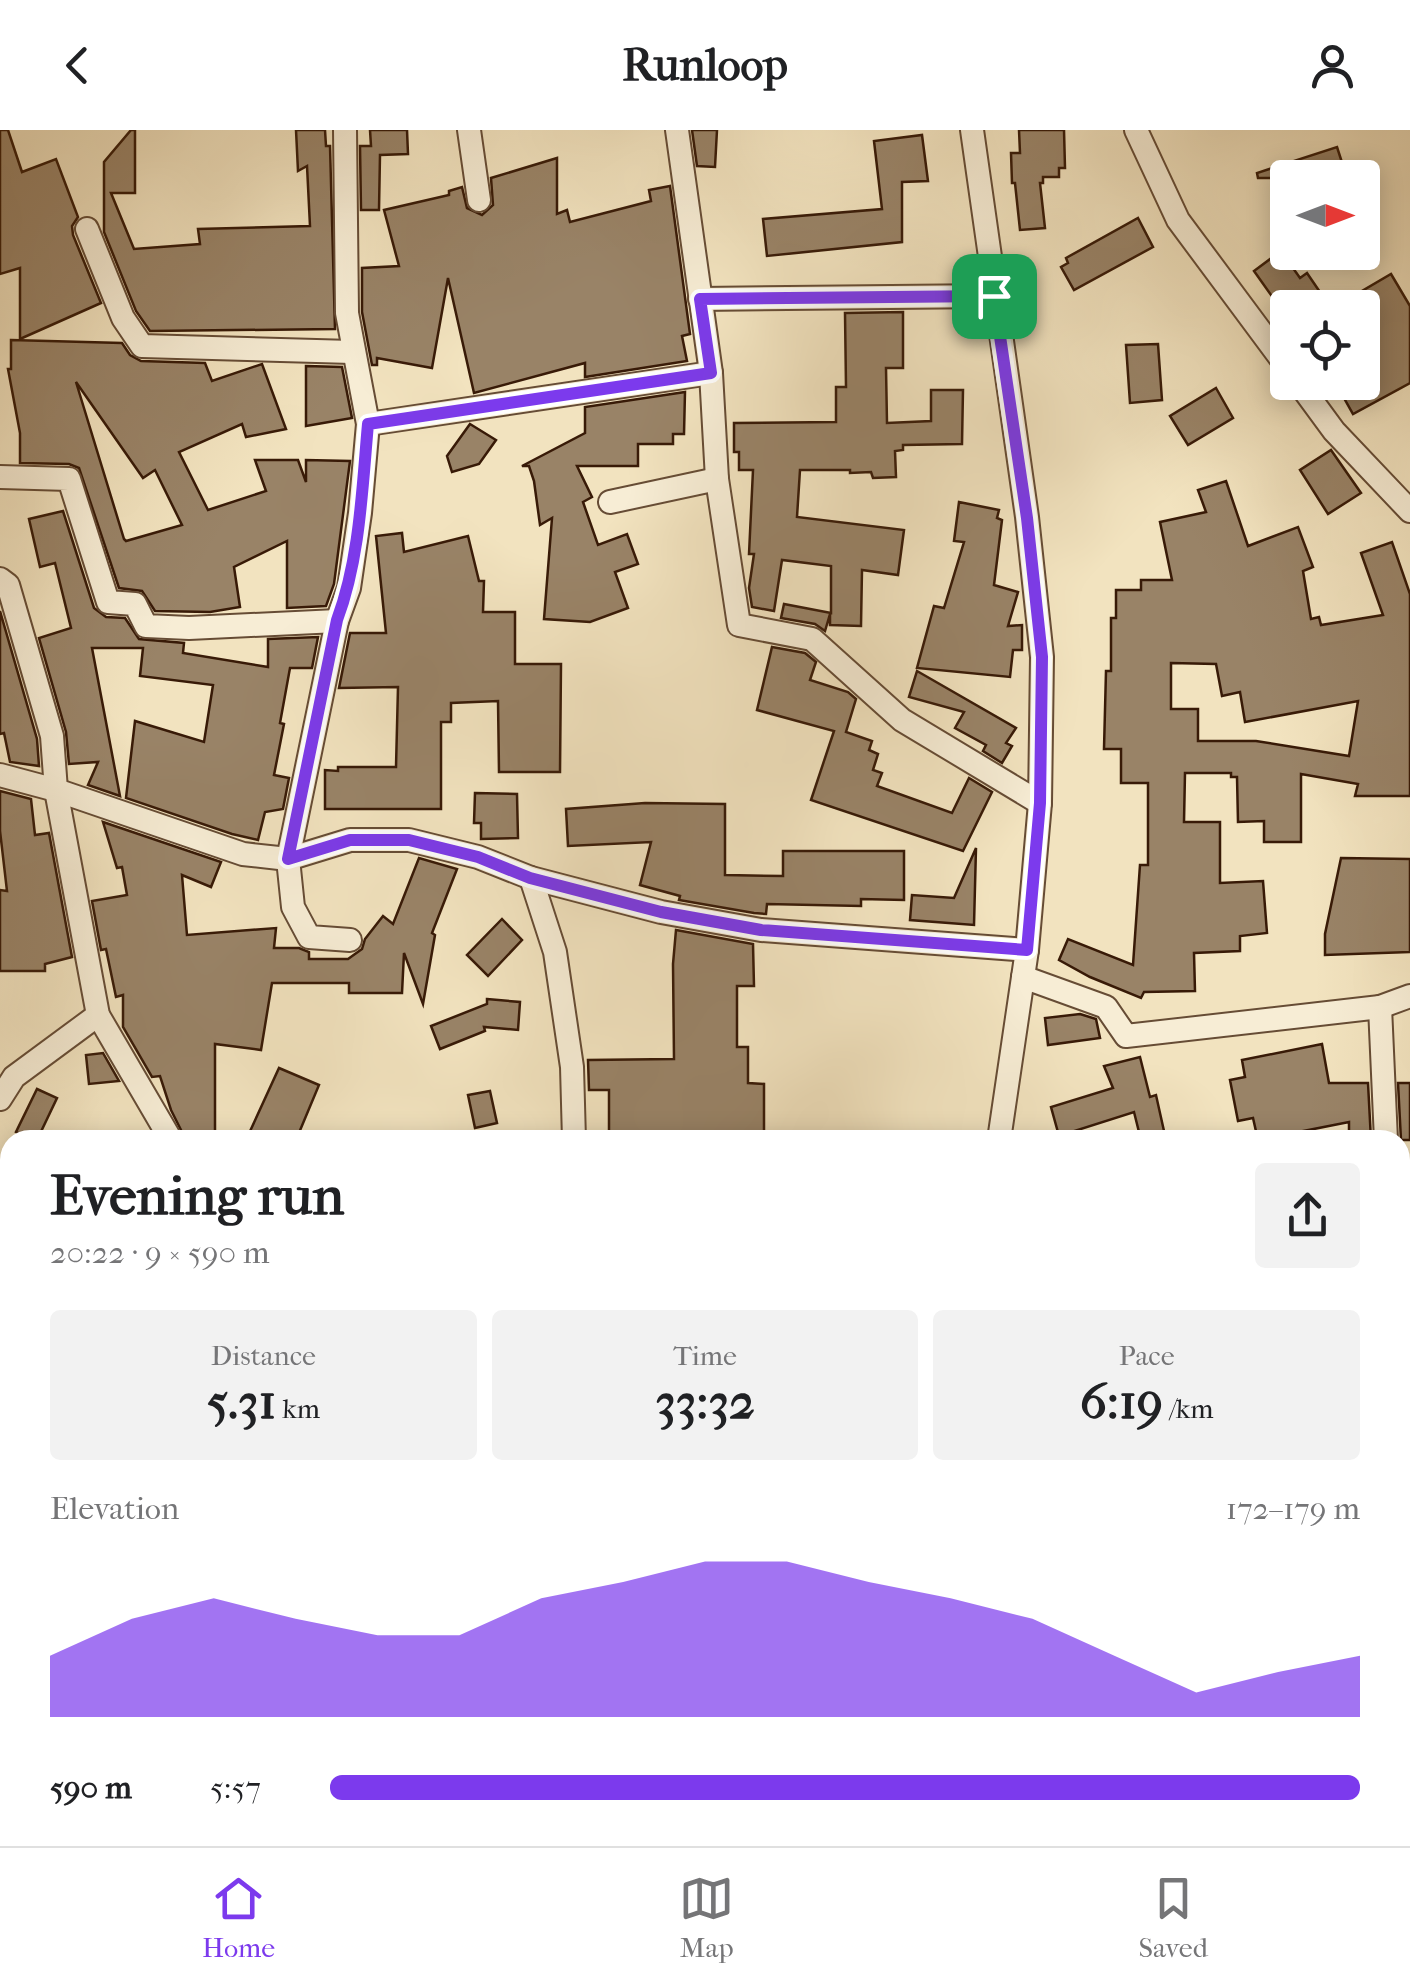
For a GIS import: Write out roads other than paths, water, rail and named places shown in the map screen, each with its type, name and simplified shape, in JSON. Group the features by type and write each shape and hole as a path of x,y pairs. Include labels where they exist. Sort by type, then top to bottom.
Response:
{"street":[{"path":"344,130 347,313 368,424 349,588 337,620 288,859 294,907 310,937 350,940"},
{"path":"469,130 479,200"},
{"path":"678,130 711,373 717,480 739,626 812,640 902,720 1040,803"},
{"path":"972,130 1027,518 1042,657 1040,803 1027,950 1000,1130"},
{"path":"1136,130 1178,220 1270,344"},
{"path":"87,229 123,318 142,346 352,352"},
{"path":"700,299 994,296"},
{"path":"368,424 711,373"},
{"path":"1311,400 1334,431 1410,511"},
{"path":"0,477 69,480 108,602 135,604 146,626 189,628 337,620"},
{"path":"610,502 717,480"},
{"path":"0,579 8,585 52,736 56,790 98,1015 165,1130"},
{"path":"0,775 56,790 243,854 288,859 350,840 409,840 478,857 530,878 661,912 761,930 1027,950"},
{"path":"530,878 555,952 572,1067 574,1130"},
{"path":"1023,977 1106,1006 1126,1036 1380,1007 1410,996"},
{"path":"1380,1007 1386,1130"},
{"path":"0,1099 14,1078 98,1015"}]}
